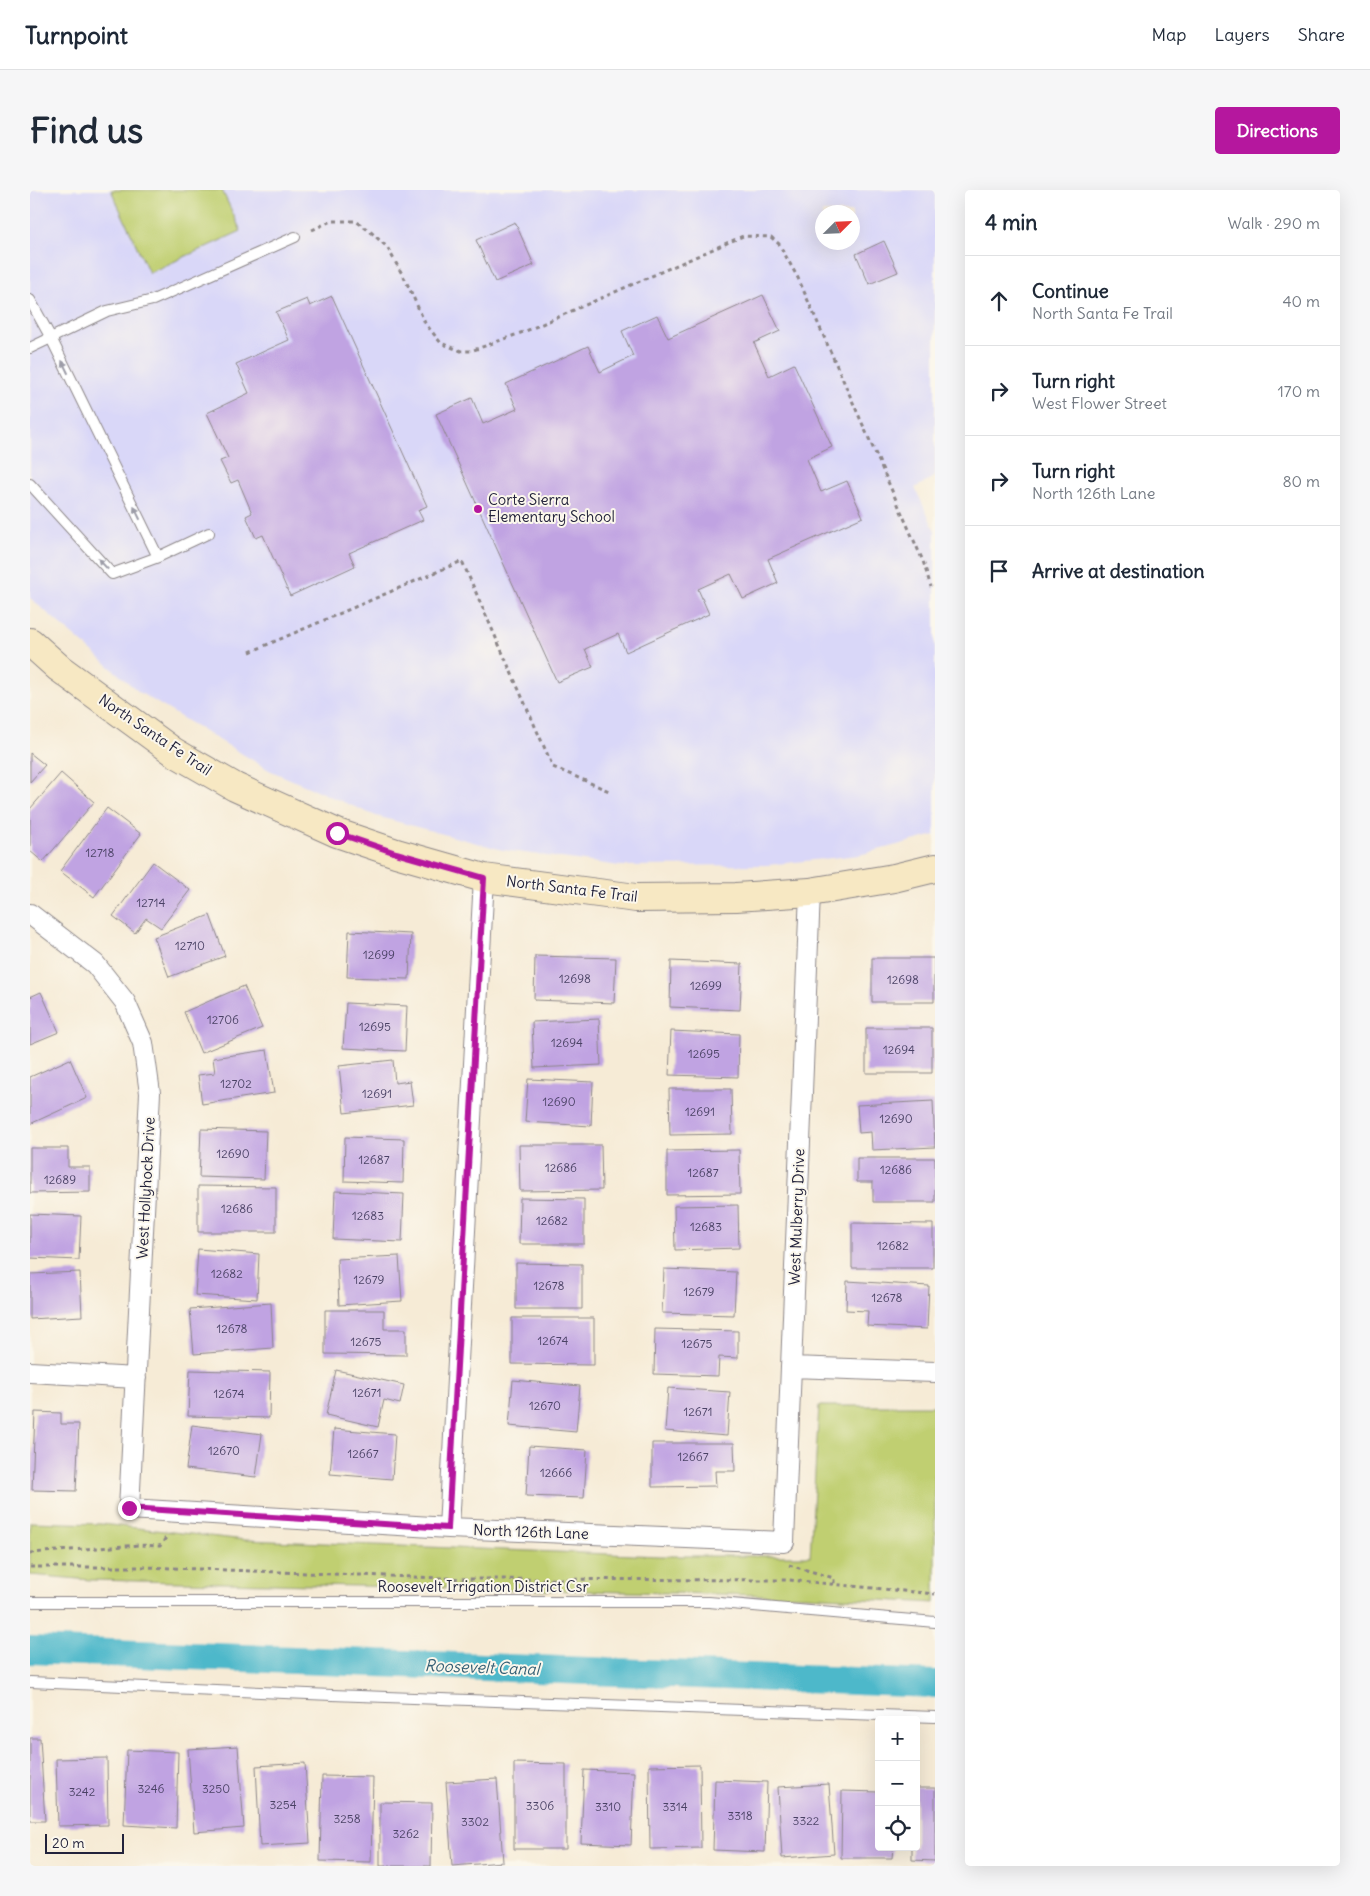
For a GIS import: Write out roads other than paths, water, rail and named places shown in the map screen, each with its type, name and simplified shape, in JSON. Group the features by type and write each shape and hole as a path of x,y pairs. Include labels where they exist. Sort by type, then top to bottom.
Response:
{"street":[{"name":"North Santa Fe Trail","path":"30,642 59,668 174,752 235,787 337,833 396,853 484,878 636,898 736,897 810,892 894,878 935,868"},
{"path":"448,1528 484,878"},
{"name":"West Mulberry Drive","path":"784,1542 810,892"},
{"name":"West Hollyhock Drive","path":"30,914 95,964 125,1002 143,1043 150,1093 129,1508"},
{"path":"792,1367 935,1372"},
{"path":"30,1372 136,1378"},
{"name":"North 126th Lane","path":"129,1508 448,1528 784,1542"}],"lane":[{"path":"30,348 107,311 153,300 295,237"},
{"path":"30,300 51,338 158,557"},
{"path":"30,484 112,574 158,557 209,533"},
{"name":"Roosevelt Irrigation District Csr","path":"30,1602 709,1602 935,1622"},
{"path":"30,1682 935,1718"}],"waterway":[{"name":"Roosevelt Canal","path":"30,1650 935,1684"}],"place":[{"name":"Corte Sierra Elementary School","path":"478,509"}]}
